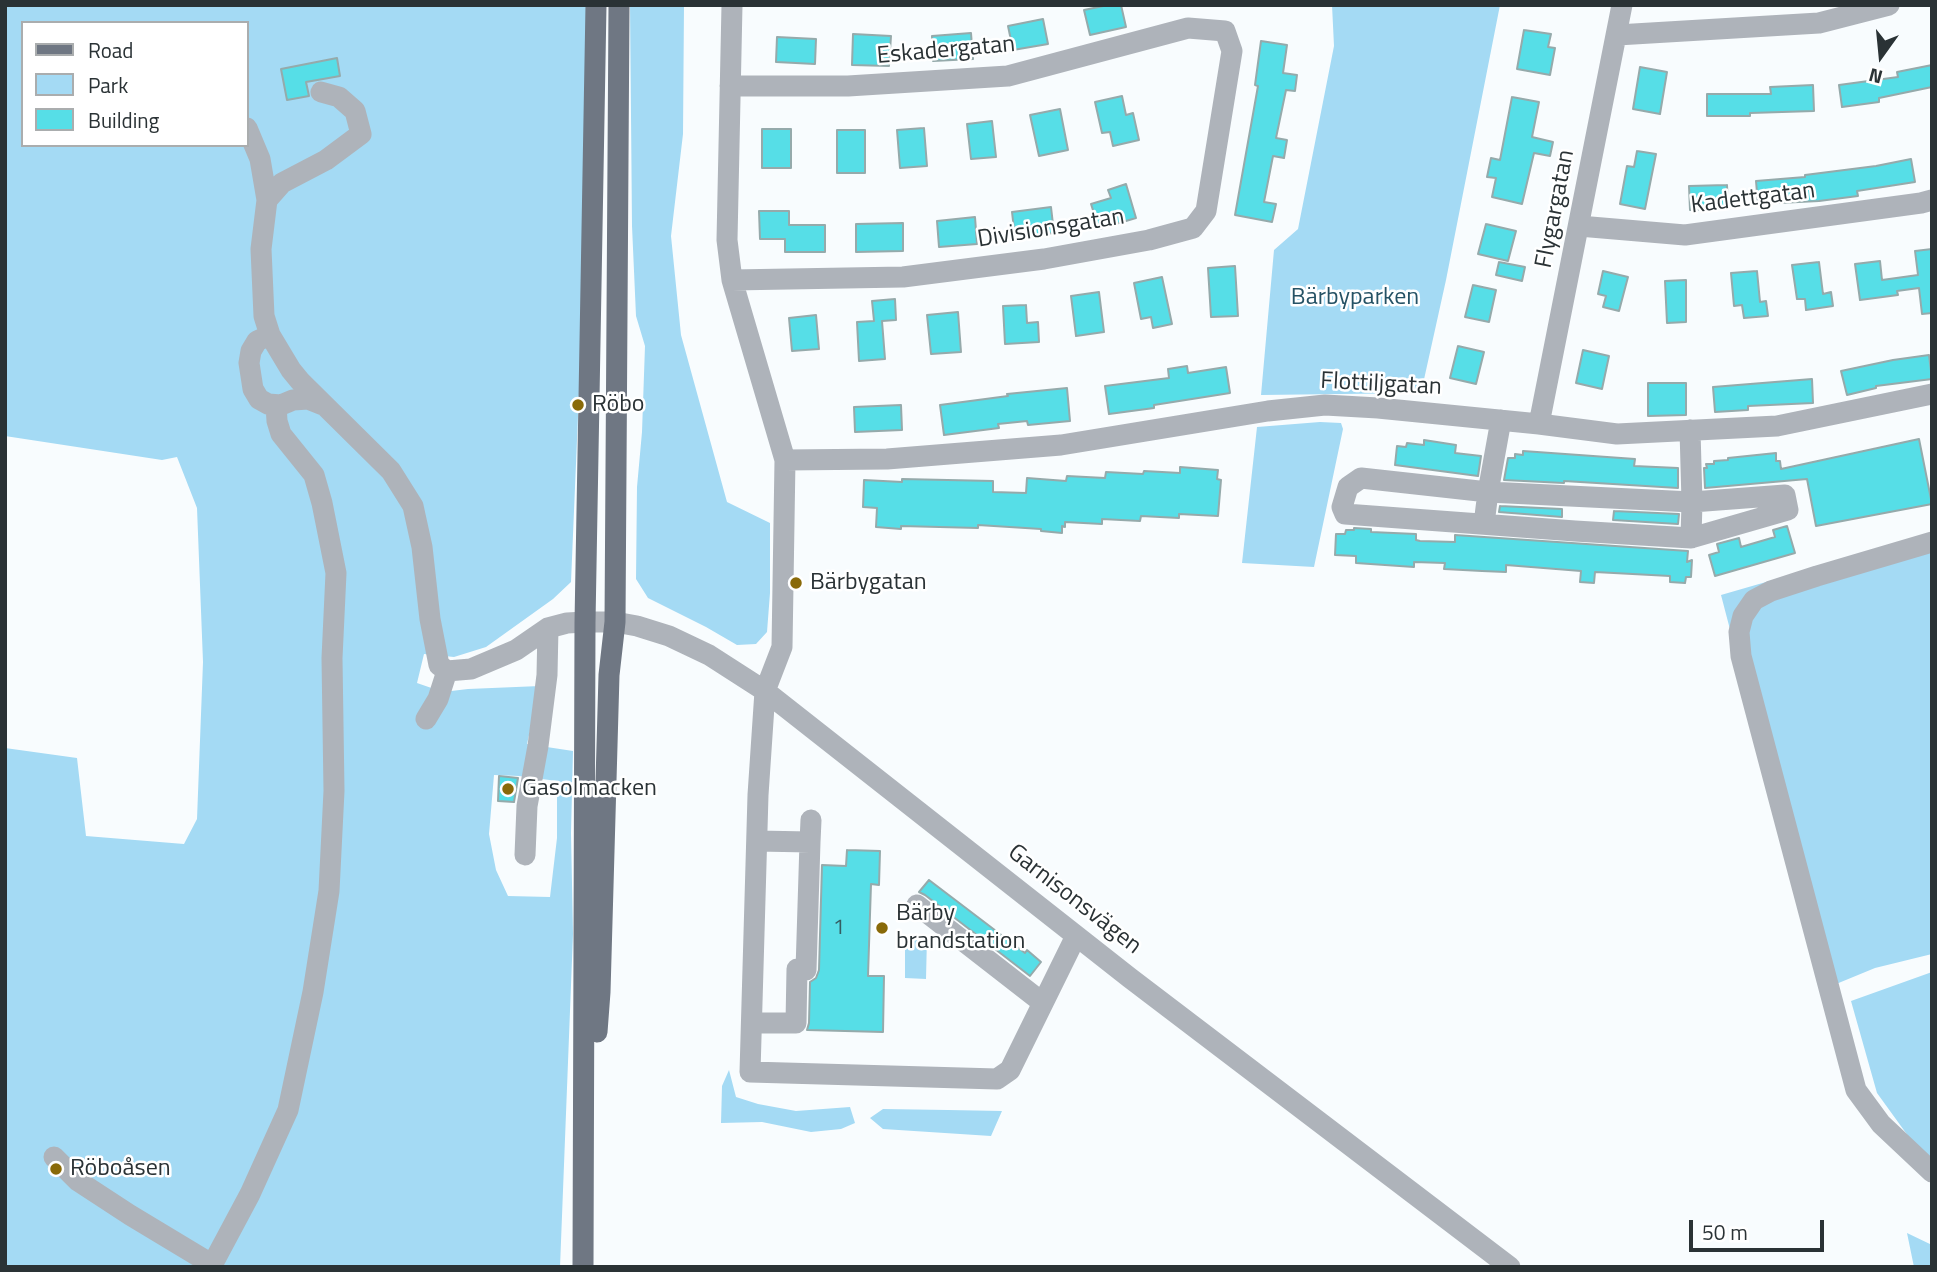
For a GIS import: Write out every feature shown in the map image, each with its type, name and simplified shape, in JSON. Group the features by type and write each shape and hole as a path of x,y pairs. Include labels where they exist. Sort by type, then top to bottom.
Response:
{"main road":[{"path":"583,1267 584,622 596,5"},
{"path":"584,1209 600,992 609,675 615,622 619,5"}],"street":[{"path":"732,5 727,240 732,279 785,460 782,648 765,691 750,1072 997,1079 1010,1070 1076,936"},
{"name":"Flygargatan","path":"1539,424 1622,5"},
{"path":"1617,35 1819,23 1889,5"},
{"name":"Eskadergatan","path":"730,86 848,86 1008,76 1188,28 1225,31 1232,51"},
{"name":"Divisionsgatan","path":"732,279 903,277 1044,259 1149,240 1193,228 1206,211 1232,51"},
{"path":"267,200 282,183 326,160 361,134 355,111 339,97 321,92"},
{"path":"248,130 260,159 267,200 261,249 264,316 270,335 291,370 391,471 413,506 422,547 439,665 447,671 471,669 516,650 548,628"},
{"name":"Kadettgatan","path":"1579,226 1685,235 1932,200"},
{"path":"270,335 257,341 251,351 249,363 253,389 259,399 276,405 308,399 325,406"},
{"name":"Flottiljgatan","path":"785,460 887,459 1061,445 1268,411 1325,405 1501,420 1617,434 1777,426 1932,394"},
{"path":"54,1157 78,1181 212,1266 250,1194 288,1110 313,992 329,891 334,791 332,658 336,573 314,475 281,434 276,405"},
{"path":"1484,524 1501,420"},
{"path":"1690,430 1691,538"},
{"path":"1361,478 1488,492 1692,502 1785,495 1788,510 1691,538 1345,514 1342,506 1348,488 1361,478"},
{"path":"1932,542 1771,591 1754,600 1743,616 1739,632 1741,656 1856,1090 1881,1124 1932,1172"},
{"name":"Garnisonsvägen","path":"548,628 584,622 615,622 637,626 669,636 709,655 765,691 1076,936 1510,1267"},
{"path":"525,855 527,806 547,676 548,628"},
{"path":"426,719 438,699 447,671"},
{"path":"751,1023 796,1023 797,970 806,970 811,820"},
{"path":"757,841 810,842"},
{"path":"917,905 1043,1003"}],"green space":[{"path":"5,5 588,5 584,274 571,582 553,599 486,647 454,657 424,654 417,683 443,692 540,686 527,744 573,751 573,934 560,1267 5,1267 5,748 77,758 86,836 184,844 197,819 203,662 197,508 177,457 162,460 5,436","holes":["494,775 557,781 557,838 550,897 508,896 496,870 489,834"]},
{"path":"630,5 684,5 683,134 671,236 681,335 727,502 770,523 767,632 756,644 737,645 648,598 636,579 637,487 645,346 636,316 632,226"},
{"name":"Bärbyparken","path":"1332,5 1500,5 1421,393 1261,395 1274,250 1298,229 1334,46"},
{"path":"1341,423 1343,429 1314,567 1242,563 1257,427"},
{"path":"1932,534 1932,954 1875,968 1824,989 1721,595"},
{"path":"905,937 927,937 926,979 905,978"},
{"path":"1932,972 1932,1169 1877,1093 1851,1001"},
{"path":"729,1070 736,1097 796,1111 850,1107 855,1123 841,1129 811,1132 762,1122 721,1123 722,1086"},
{"path":"883,1109 1002,1111 991,1136 883,1129 870,1118"},
{"path":"1907,1233 1932,1245 1932,1267 1914,1267"}],"building":[{"path":"1121,5 1126,27 1090,35 1084,10"},
{"path":"1043,19 1048,44 1013,50 1008,26"},
{"path":"1524,30 1551,34 1548,47 1555,48 1550,75 1517,69"},
{"path":"971,33 973,59 933,61 932,36"},
{"path":"853,34 891,36 889,66 852,65"},
{"path":"777,37 816,39 815,64 776,62"},
{"path":"1261,41 1287,45 1283,73 1297,75 1295,91 1286,90 1276,138 1287,140 1284,158 1273,156 1264,202 1276,204 1272,222 1235,215 1258,86 1255,85"},
{"path":"337,58 340,76 306,82 309,96 287,100 281,69"},
{"path":"1932,65 1932,87 1879,98 1879,102 1842,107 1839,85 1898,77 1897,72"},
{"path":"1640,67 1667,72 1660,114 1633,109"},
{"path":"1813,85 1814,111 1707,116 1707,94 1771,94 1770,87"},
{"path":"1122,96 1126,115 1133,113 1139,140 1113,146 1110,132 1102,133 1095,102"},
{"path":"1512,97 1539,102 1532,137 1553,142 1550,156 1534,153 1522,204 1492,197 1496,178 1487,177 1491,158 1500,160"},
{"path":"1060,109 1068,150 1039,156 1030,115"},
{"path":"992,121 996,157 971,159 967,124"},
{"path":"924,128 927,166 900,168 897,130"},
{"path":"762,129 791,129 791,168 762,168"},
{"path":"837,130 865,130 865,173 837,173"},
{"path":"1637,151 1656,154 1645,209 1620,204 1627,166 1634,167"},
{"path":"1911,159 1915,182 1857,191 1858,196 1758,204 1756,181 1805,177"},
{"path":"1126,184 1136,218 1099,229 1091,204 1111,198 1108,190"},
{"path":"1727,185 1728,208 1690,210 1689,186"},
{"path":"1051,207 1054,233 1015,238 1012,212"},
{"path":"759,211 789,211 789,225 825,225 825,252 785,252 785,239 760,239"},
{"path":"975,217 977,244 939,247 937,221"},
{"path":"903,223 903,251 856,252 856,224"},
{"path":"1486,224 1516,231 1508,261 1478,254"},
{"path":"1932,249 1932,313 1922,314 1919,288 1897,291 1898,295 1860,300 1855,264 1880,261 1882,280 1918,275 1915,251"},
{"path":"1499,262 1525,267 1522,281 1496,275"},
{"path":"1819,262 1823,294 1831,292 1833,306 1806,310 1805,299 1797,299 1792,265"},
{"path":"1235,266 1238,316 1211,317 1208,268"},
{"path":"1603,271 1628,277 1619,311 1603,307 1606,296 1598,294"},
{"path":"1757,271 1760,302 1766,301 1768,316 1744,318 1742,305 1734,306 1731,273"},
{"path":"1162,277 1172,324 1153,328 1151,317 1141,319 1134,283"},
{"path":"1686,280 1686,322 1667,323 1665,281"},
{"path":"1473,285 1496,290 1489,322 1465,317"},
{"path":"1099,292 1104,332 1076,336 1071,296"},
{"path":"895,299 896,320 882,321 885,359 859,361 857,322 874,321 872,301"},
{"path":"1026,305 1027,323 1038,322 1039,342 1005,344 1003,306"},
{"path":"958,312 961,352 931,354 927,315"},
{"path":"816,315 819,349 792,351 789,318"},
{"path":"1458,346 1484,352 1476,384 1450,378"},
{"path":"1583,350 1609,356 1602,389 1576,383"},
{"path":"1929,355 1932,379 1876,386 1847,395 1841,371"},
{"path":"1187,366 1188,373 1226,367 1230,393 1109,414 1105,386 1169,378 1168,369"},
{"path":"1812,379 1813,403 1748,406 1748,410 1715,412 1713,387"},
{"path":"1648,383 1686,383 1686,415 1648,416"},
{"path":"1067,388 1070,421 1028,425 1027,421 998,424 999,428 944,435 940,405"},
{"path":"901,405 902,430 855,432 854,407"},
{"path":"1919,439 1932,504 1816,526 1807,479 1705,488 1704,468 1707,468 1706,464 1714,464 1714,461 1776,453 1776,461 1780,461 1781,469"},
{"path":"1424,440 1456,445 1455,453 1481,456 1478,476 1395,465 1397,446 1406,447 1407,443 1424,445"},
{"path":"1523,451 1635,459 1634,466 1678,468 1678,488 1504,480 1508,458 1515,458 1515,454 1523,455"},
{"path":"1180,467 1218,470 1217,479 1221,480 1218,516 1179,514 1179,518 1141,516 1140,521 1102,519 1102,524 1065,522 1062,533 978,525 978,528 901,526 901,529 876,527 877,508 863,507 864,480 993,481 993,492 1026,493 1027,478 1066,481 1067,476 1105,478 1106,472 1180,473"},
{"path":"1500,506 1562,509 1562,517 1499,512"},
{"path":"1614,511 1679,514 1678,524 1613,520"},
{"path":"1787,526 1795,553 1715,576 1709,555 1719,552 1717,544 1739,538 1741,547 1775,537 1773,530"},
{"path":"1371,529 1371,532 1416,534 1416,540 1420,541 1455,542 1455,535 1688,551 1687,562 1692,560 1691,577 1686,577 1685,583 1670,582 1670,576 1595,572 1594,583 1580,582 1581,571 1506,565 1506,572 1444,569 1445,563 1414,562 1414,567 1356,563 1356,556 1335,555 1336,534 1345,534 1346,530"},
{"name":"Gasolmacken","path":"499,776 518,778 514,802 498,801"},
{"path":"847,850 880,851 879,885 871,884 868,976 884,976 883,1032 807,1030 810,982 816,978 819,970 822,865 846,866"},
{"path":"929,880 1025,953 1027,950 1041,962 1030,976 919,892"}],"place":[{"name":"Röbo","path":"578,405"},
{"name":"Bärbygatan","path":"796,583"},
{"name":"Gasolmacken","path":"508,789"},
{"name":"Bärby brandstation","path":"882,928"},
{"name":"Röboåsen","path":"56,1169"}]}
